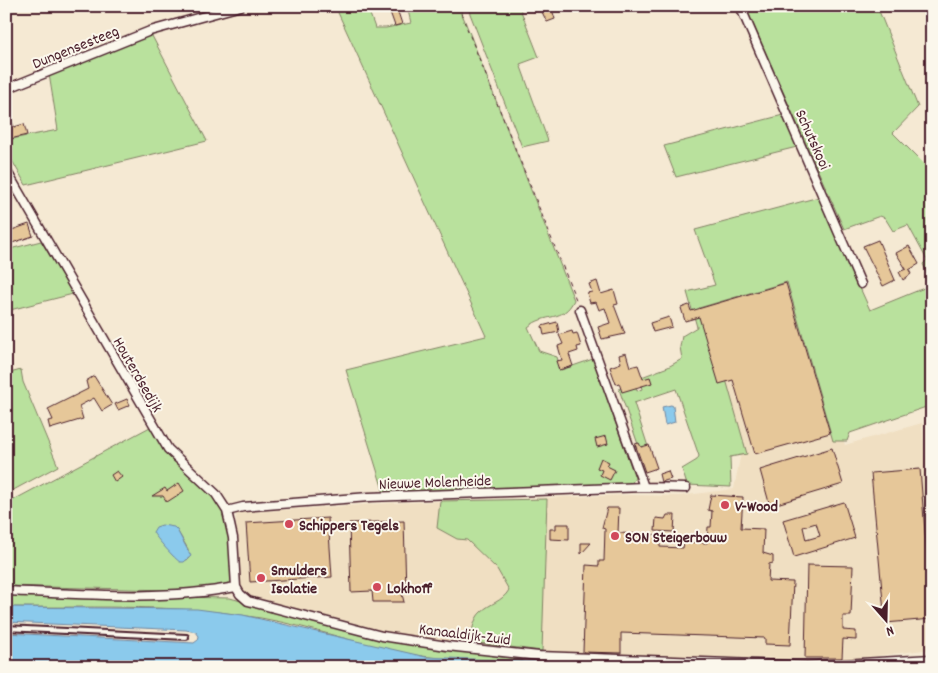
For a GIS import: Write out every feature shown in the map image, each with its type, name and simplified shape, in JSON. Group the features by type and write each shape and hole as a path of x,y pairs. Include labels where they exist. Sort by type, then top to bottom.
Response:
{"street":[{"name":"Dungensesteeg","path":"6,89 150,31 241,6"},
{"name":"Schutskooi","path":"740,6 861,284"},
{"name":"Houterdsedijk","path":"6,170 168,449 216,494 227,511 233,538 236,587"},
{"path":"580,310 644,487"},
{"name":"Nieuwe Molenheide","path":"227,511 243,506 368,497 644,487 686,488"},
{"path":"6,591 148,595 212,592 236,587"},
{"name":"Kanaaldijk-Zuid","path":"236,587 240,594 248,601 382,636 447,646 539,656 788,666 846,666 932,659"}],"lane":[{"path":"6,628 186,637"}],"path":[{"path":"458,6 580,310"}],"shaded area":[{"path":"791,277 845,445 922,423 932,532 932,649 843,660 580,655 399,635 248,596 240,587 237,513 391,503 628,495 679,496 734,489 740,458 695,299"}],"green space":[{"path":"335,6 367,6 375,28 386,28 411,23 407,6 459,6 574,300 565,312 535,322 528,327 539,351 557,357 561,370 593,359 635,478 631,484 384,493 346,370 486,336"},
{"path":"467,6 519,6 539,57 520,64 548,141 522,147"},
{"path":"745,6 877,6 918,107 893,133 932,172 932,405 850,433 847,441 833,441 787,282 699,308 720,358 747,454 730,457 731,487 687,485 682,469 697,460 699,456 676,389 634,403 650,453 642,456 619,389 635,384 637,391 642,389 639,378 668,367 682,359 680,347 682,336 697,327 687,292 715,285 695,230 819,197 870,310 929,286 931,282 923,264 927,260 908,225 893,231 885,218 880,216 844,229"},
{"path":"151,34 207,141 26,185 6,150 6,140 58,130 49,74"},
{"path":"783,115 797,147 676,177 664,146"},
{"path":"41,241 73,294 6,311 6,250"},
{"path":"21,370 23,382 58,466 6,494 6,374"},
{"path":"150,427 177,464 202,483 220,505 229,535 232,583 219,587 168,590 6,586 6,504","holes":["177,530 188,549 189,558 187,560 173,556 166,546"]},
{"path":"547,499 542,651 470,642 473,626 478,615 503,597 509,590 497,569 467,540 457,539 437,528 440,501"},
{"path":"6,594 230,598 376,638 525,662 419,656 282,622 241,615 183,609 6,607"}],"water":[{"path":"673,406 675,422 665,425 662,407"},
{"path":"162,525 174,527 177,530 191,556 184,562 180,562 153,532 156,527"},
{"path":"6,607 197,609 243,615 426,657 648,667 6,667 6,633 194,643 198,640 199,636 196,632 186,630 6,622"}],"building":[{"path":"539,6 551,6 555,19 547,22"},
{"path":"397,9 402,24 395,26 390,12"},
{"path":"7,109 14,127 24,124 27,135 6,140"},
{"path":"29,224 33,236 6,245 6,232"},
{"path":"878,240 895,280 883,286 863,246"},
{"path":"909,246 919,264 909,270 911,274 903,280 899,272 906,269 896,253"},
{"path":"597,281 601,294 614,290 618,304 614,305 625,334 602,339 598,327 610,323 605,308 599,310 596,302 590,303 587,293 592,292 589,284"},
{"path":"786,283 830,433 755,454 733,380 719,384 699,317 685,321 681,308 689,305 691,311"},
{"path":"669,317 672,327 653,332 650,323"},
{"path":"557,322 559,332 544,335 542,326"},
{"path":"572,331 573,334 577,333 581,346 577,347 578,351 569,354 573,366 559,370 556,361 562,360 558,346 563,344 559,335"},
{"path":"626,353 630,367 638,365 643,379 650,377 652,383 622,392 619,383 616,384 610,367 621,363 619,355"},
{"path":"94,376 112,405 102,411 94,398 79,406 83,419 50,429 48,421 53,420 48,409 88,389 86,381"},
{"path":"127,399 130,405 118,410 115,404"},
{"path":"606,436 608,444 597,447 595,439"},
{"path":"639,443 641,447 649,445 657,468 645,472 635,444"},
{"path":"832,448 843,484 770,506 760,470"},
{"path":"601,458 609,462 607,466 615,470 610,480 600,475 602,470 597,468"},
{"path":"920,469 932,619 885,623 871,473"},
{"path":"117,471 122,477 115,482 111,475"},
{"path":"668,471 671,479 661,482 659,474"},
{"path":"179,483 184,491 167,502 163,496 152,496 165,488 167,491"},
{"path":"711,495 743,497 741,528 764,529 763,553 773,556 773,563 769,564 768,581 793,582 790,645 765,644 765,638 621,633 621,653 583,652 586,565 599,566 599,561 604,561 605,529 602,528 607,508 619,508 618,533 660,535 660,547 683,548 684,542 707,543 708,527 711,527 712,511 708,510"},
{"path":"844,502 855,538 794,557 783,520","holes":["816,523 820,536 806,540 803,527"]},
{"path":"667,515 675,515 674,532 655,531 656,518 665,519"},
{"path":"328,518 332,577 250,582 246,523"},
{"path":"404,521 406,590 401,590 404,602 373,602 372,591 351,592 349,523"},
{"path":"556,524 569,524 569,540 550,539 550,529 556,529"},
{"path":"581,543 591,543 581,554"},
{"path":"807,565 853,566 851,616 843,616 843,630 856,631 856,640 843,639 842,658 805,658"}],"place":[{"name":"V-Wood","path":"725,505"},
{"name":"Schippers Tegels","path":"289,524"},
{"name":"SON Steigerbouw","path":"615,536"},
{"name":"Smulders Isolatie","path":"261,578"},
{"name":"Lokhoff","path":"377,587"}]}
